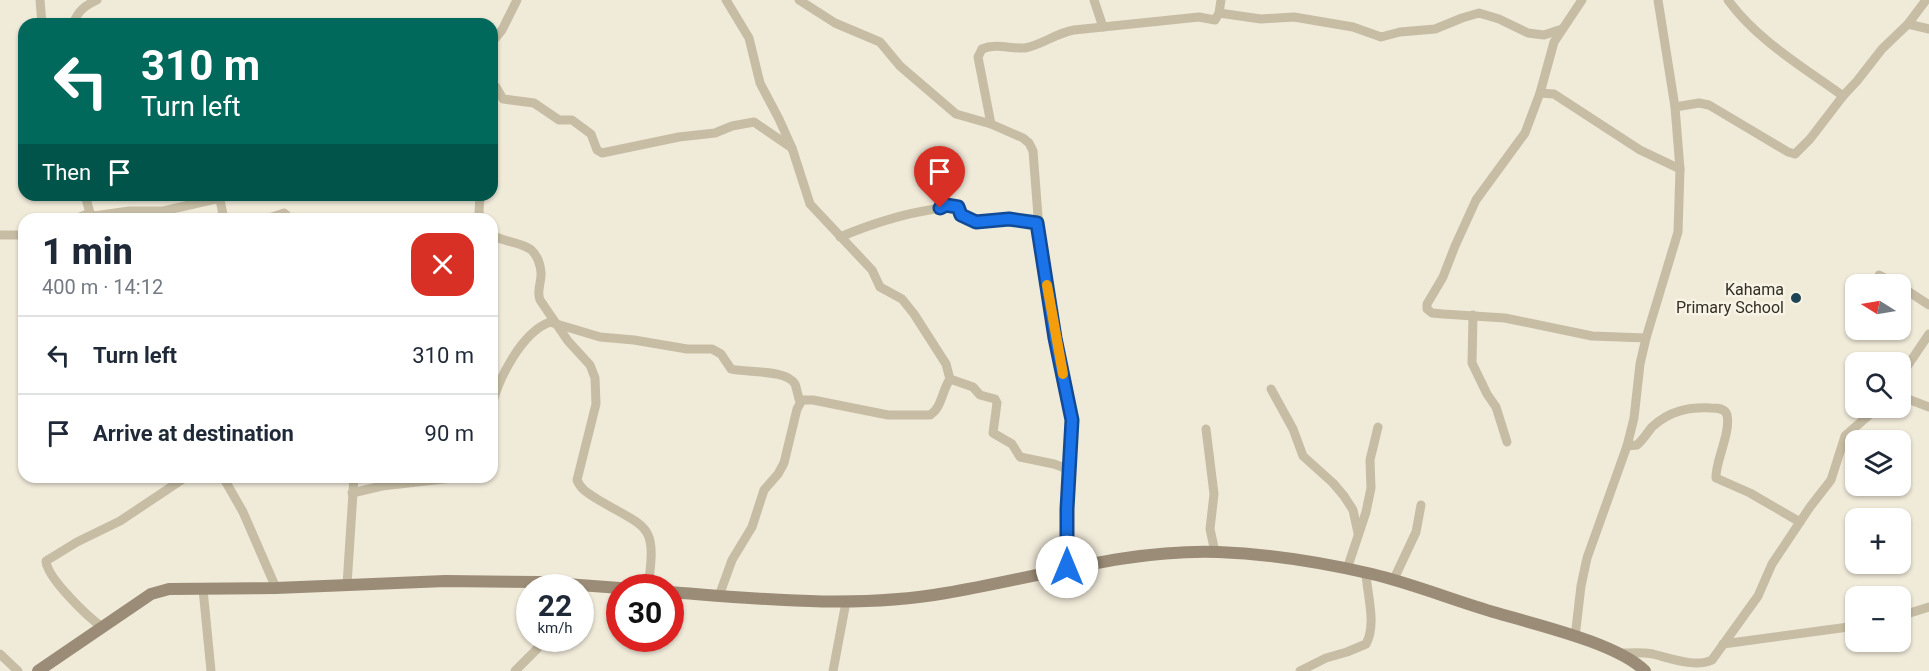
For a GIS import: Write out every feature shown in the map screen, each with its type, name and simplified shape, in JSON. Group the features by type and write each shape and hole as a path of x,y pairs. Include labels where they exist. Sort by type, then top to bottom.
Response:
{"main road":[{"path":"684,593 846,602 945,593 1067,567 1139,556 1215,552 1269,554 1393,580 1620,653 1638,663 1646,671"},
{"path":"38,671 151,594 169,589 276,588 445,581 516,584"}],"street":[{"path":"40,0 42,18"},
{"path":"75,18 84,6 97,0"},
{"path":"498,35 517,0"},
{"path":"726,0 749,38 760,83 792,148 810,204 873,270 880,287 902,299 946,364 950,379 943,390 936,411 930,415 888,415 806,399 800,402"},
{"path":"799,0 835,23 880,42 900,66 952,112 992,124 1023,138 1032,148 1037,223 1055,338 1072,420 1067,509 1067,567"},
{"path":"1094,0 1102,27"},
{"path":"992,124 978,57 982,49 993,46 1026,47 1064,32 1102,27 1199,16 1215,20 1219,13 1221,0"},
{"path":"1582,0 1551,49 1540,93 1523,136 1476,200 1443,277 1427,304 1427,309 1432,312 1505,318 1592,336 1646,338"},
{"path":"1575,637 1587,558 1627,446 1634,418 1640,364 1646,338 1678,232 1680,169 1675,107 1658,0"},
{"path":"1728,0 1739,15 1761,35 1843,96"},
{"path":"1675,107 1699,103 1709,105 1795,154 1810,139 1882,49 1908,24 1926,0"},
{"path":"1219,13 1261,19 1294,17 1353,27 1381,37 1400,32 1435,29 1479,14 1499,19 1528,33 1544,35 1562,29"},
{"path":"1908,24 1929,29"},
{"path":"498,90 503,99 534,103 559,120 574,121 591,134 597,150 602,153 679,137 715,133 732,126 754,122 792,148"},
{"path":"1540,93 1554,94 1640,150 1680,169"},
{"path":"115,213 163,211 202,201"},
{"path":"840,237 870,224 946,205 958,207 961,215 975,222 1009,219 1037,223"},
{"path":"0,236 18,235"},
{"path":"498,238 526,245 535,254 541,275 537,294 568,341 590,365 595,378 596,404 577,480 579,486 640,522 648,532 652,559 650,574"},
{"path":"1911,294 1929,305"},
{"path":"1473,315 1472,363 1488,397 1496,407 1507,442"},
{"path":"498,375 536,331 544,324 556,323 600,337 634,339 687,349 712,349 722,354 731,369 768,373 791,380 795,384 800,402 784,463 764,490 752,527 732,560 719,596"},
{"path":"1911,361 1929,334"},
{"path":"950,379 973,387 980,395 995,399 997,403 993,433 1012,444 1020,458 1054,464 1070,470"},
{"path":"1271,389 1293,429 1303,456 1344,496 1353,510 1359,532"},
{"path":"1911,400 1929,407"},
{"path":"1627,446 1637,445 1665,416 1694,407 1724,411 1727,415 1724,444 1716,478 1750,493 1800,522"},
{"path":"1620,653 1642,653 1701,663 1712,660 1758,596 1772,564 1834,476 1845,436 1866,418"},
{"path":"1347,569 1371,488 1370,460 1378,427"},
{"path":"1206,429 1214,494 1210,530 1215,552"},
{"path":"102,627 86,615 68,596 48,569 46,561 76,542 120,521 177,483"},
{"path":"226,483 243,512 276,588"},
{"path":"347,585 353,483"},
{"path":"352,493 408,483"},
{"path":"1393,580 1416,532 1421,505"},
{"path":"1300,671 1326,658 1366,644 1370,636 1371,617 1366,573"},
{"path":"202,589 211,671"},
{"path":"833,671 846,602"},
{"path":"1911,613 1929,607"},
{"path":"1723,644 1845,627"},
{"path":"515,671 534,652"},
{"path":"0,654 18,671"}],"slow traffic":[{"path":"1047,285 1063,374"}],"place":[{"name":"Kahama Primary School","path":"1796,298"}],"route":[{"path":"940,208 946,205 958,207 961,215 974,222 1009,219 1037,223 1055,338 1072,420 1067,509 1067,567"}]}
